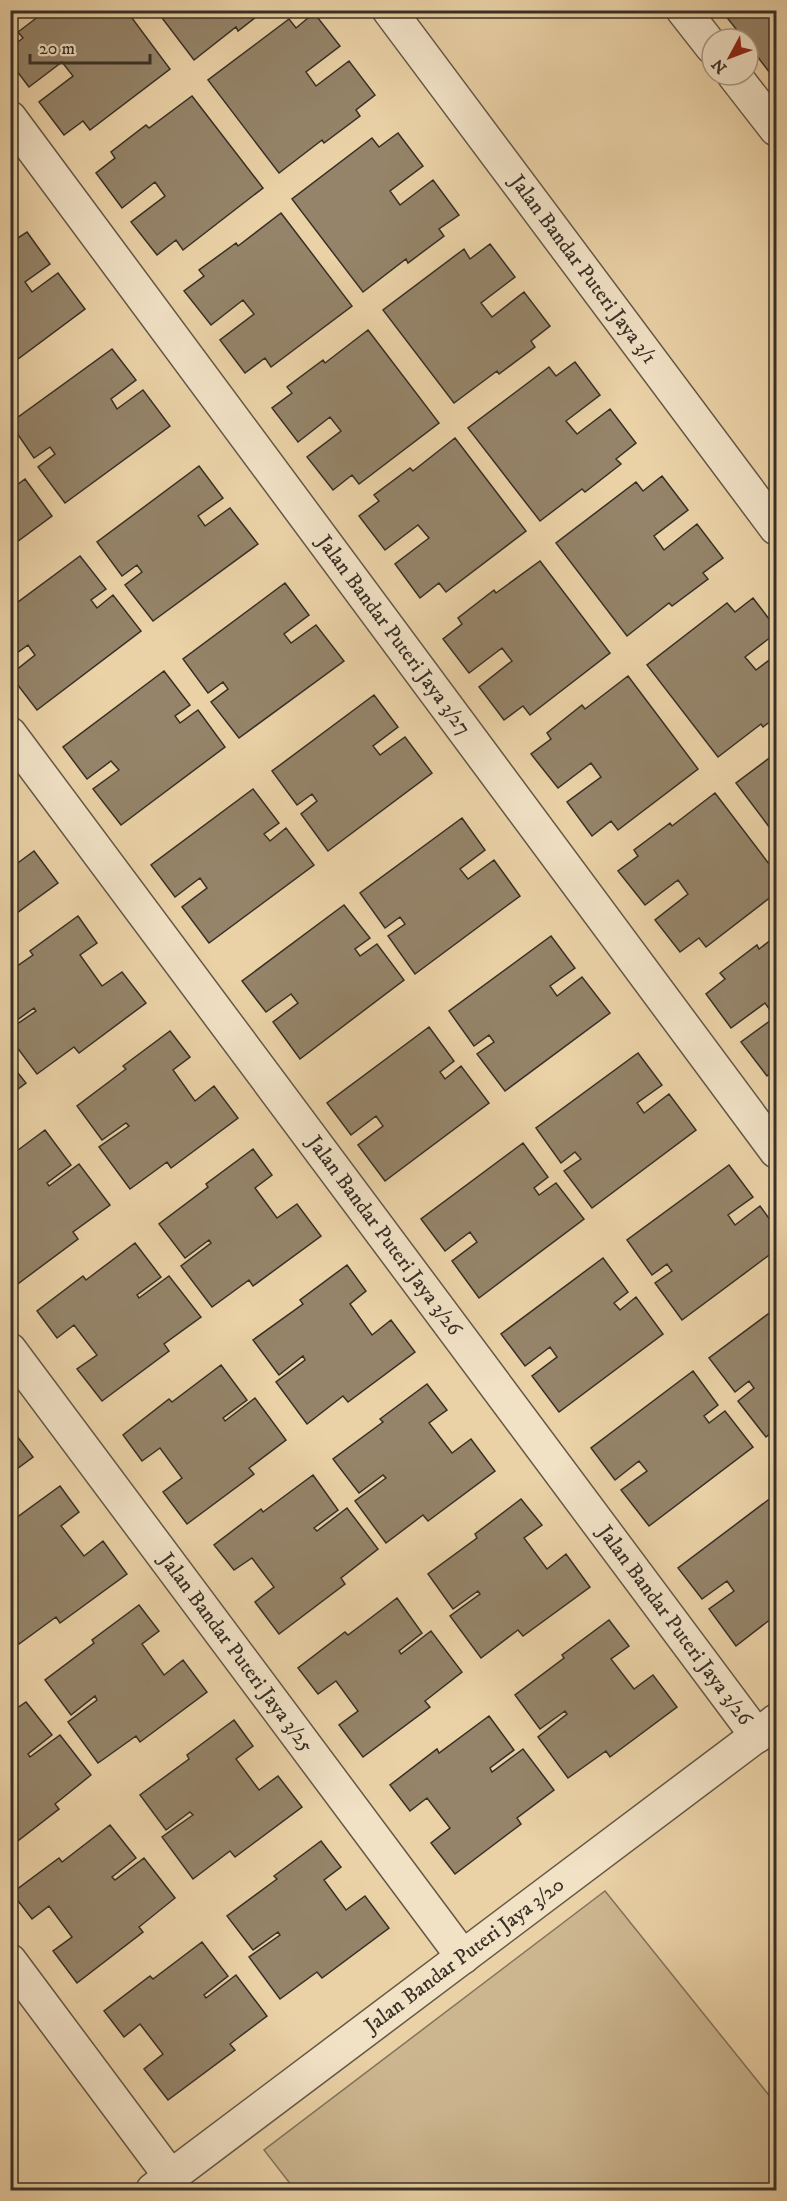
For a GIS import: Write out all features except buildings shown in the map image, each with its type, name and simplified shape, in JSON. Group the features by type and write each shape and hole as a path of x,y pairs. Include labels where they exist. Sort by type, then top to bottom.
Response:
{"street":[{"name":"Jalan Bandar Puteri Jaya 3/1","path":"390,10 777,528"},
{"path":"683,10 700,32"},
{"path":"744,87 777,129"},
{"name":"Jalan Bandar Puteri Jaya 3/27","path":"10,118 777,1151"},
{"name":"Jalan Bandar Puteri Jaya 3/26","path":"10,734 767,1729"},
{"name":"Jalan Bandar Puteri Jaya 3/25","path":"10,1350 463,1957"},
{"name":"Jalan Bandar Puteri Jaya 3/20","path":"162,2184 767,1729"},
{"path":"10,1961 162,2184"}],"shaded area":[{"path":"605,1891 776,2104 776,2190 295,2190 264,2150"}]}
